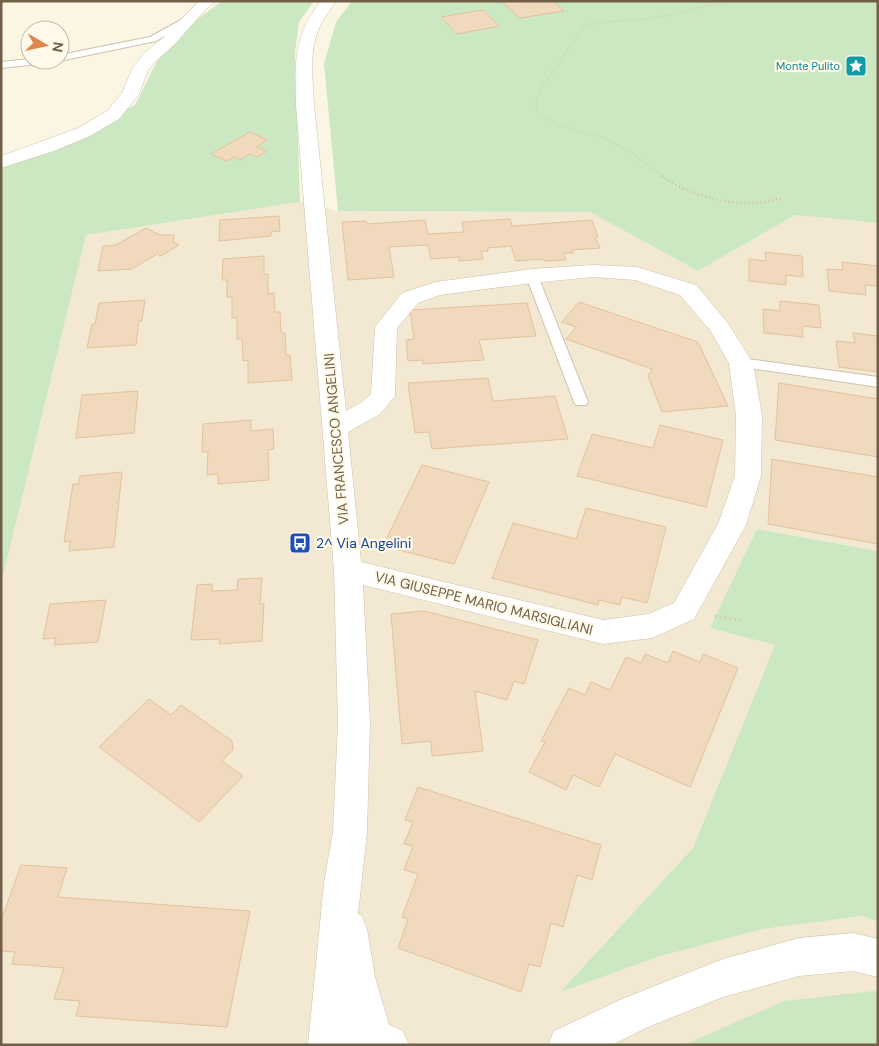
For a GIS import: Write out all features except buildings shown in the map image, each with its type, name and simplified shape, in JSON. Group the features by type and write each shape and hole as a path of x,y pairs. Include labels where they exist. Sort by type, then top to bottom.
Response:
{"street":[{"path":"1,162 47,147 84,132 113,115 130,94 140,69 149,58 209,1"},
{"name":"VIA FRANCESCO ANGELINI","path":"328,1045 342,883 350,832 354,733 348,570 305,105 303,53 307,37 329,1"},
{"name":"VIA GIUSEPPE MARIO MARSIGLIANI","path":"335,428 371,408 383,396 386,327 410,298 436,289 532,276 593,271 637,274 688,290 719,326 741,363 749,416 748,476 732,525 684,611 652,626 602,632 348,570"},
{"name":"VIA FRANCESCO ANGELINI","path":"342,883 368,1043"},
{"path":"568,1045 636,1013 723,978 799,957 853,952 878,958"}],"lane":[{"path":"70,56 153,39 190,18"},
{"path":"1,65 20,63"},
{"path":"532,276 581,402"},
{"path":"741,363 878,382"}],"path":[{"path":"727,1 689,12 644,19 594,22 584,26 539,91 536,105 538,114 559,125 604,138 631,153 677,186 709,198 754,203 781,198"}],"shaded area":[{"path":"300,202 338,211 590,212 698,271 795,215 878,223 878,551 757,529 776,645 693,848 560,992 661,956 763,929 863,916 878,922 878,1045 1,1045 1,584 86,235"}],"green space":[{"path":"222,1 314,1 299,22 295,52 300,202 86,235 1,584 1,166 55,148 135,105 157,61 191,24"},
{"path":"352,1 878,1 878,223 795,215 698,271 590,212 338,211 324,64 336,22"},
{"path":"757,529 878,551 878,922 863,916 763,929 661,956 560,992 693,848 775,645 710,628"},
{"path":"878,992 878,1045 684,1045 784,1001"}],"place":[{"name":"Monte Pulito","path":"856,66"},
{"name":"2^ Via Angelini","path":"300,543"}]}
